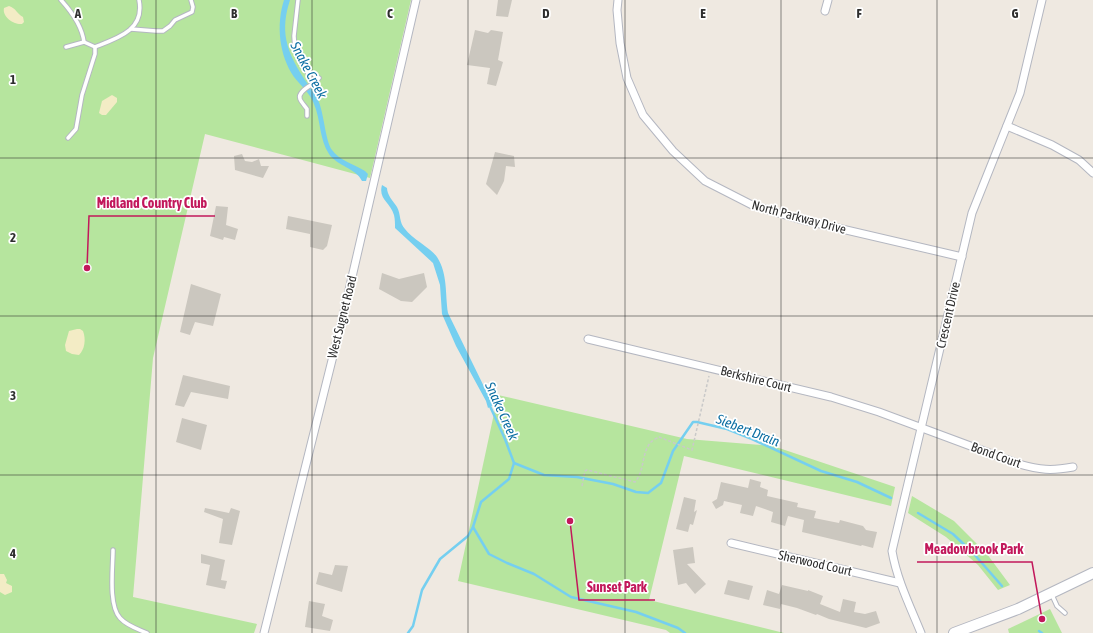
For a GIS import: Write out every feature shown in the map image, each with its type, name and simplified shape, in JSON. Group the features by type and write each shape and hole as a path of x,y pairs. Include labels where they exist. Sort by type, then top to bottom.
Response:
{"main road":[{"path":"954,633 1018,609 1093,573"}],"street":[{"name":"West Sugnet Road","path":"264,633 344,309 416,0"},
{"name":"North Parkway Drive","path":"618,0 617,10 620,43 627,78 643,116 673,151 706,181 752,205 798,218 962,257"},
{"path":"825,11 828,0"},
{"name":"Crescent Drive","path":"921,633 900,583 892,551 972,213 1020,93 1042,0"},
{"path":"1007,126 1052,145 1079,160 1093,173"},
{"name":"Berkshire Court","path":"588,339 831,397 879,412 921,428"},
{"name":"Bond Court","path":"921,428 1039,470 1059,470 1073,467"},
{"name":"Sherwood Court","path":"731,543 900,583"}],"lane":[{"path":"61,0 75,20 84,37 84,42"},
{"path":"66,47 84,42 95,47 115,40 131,29 138,21 140,16 139,0"},
{"path":"131,29 163,31 175,20 192,12 194,7 191,0"},
{"path":"298,0 297,24 294,36 295,50 301,62 308,71 319,78 303,90 299,96 307,109 306,116"},
{"path":"68,138 76,129 82,95 95,54 95,47"},
{"path":"113,550 115,612 121,622 147,633"},
{"path":"1051,593 1057,606 1065,613"}],"path":[{"path":"582,486 585,473 588,470 635,482 640,476 645,455 650,443 659,436 683,448 692,450 711,368"}],"green space":[{"path":"0,0 411,0 370,178 205,134 153,358 133,597 257,624 254,633 0,633"},
{"path":"498,395 687,439 773,446 895,487 891,506 684,456 649,600 784,633 670,633 666,630 458,581"},
{"path":"912,496 954,521 987,554 1010,585 998,590 978,565 946,537 908,513"},
{"path":"1050,609 1062,633 1009,633 1008,629"}],"sand":[{"path":"9,6 23,17 24,22 22,24 9,20 5,14 4,8"},
{"path":"112,95 117,98 117,102 106,115 102,115 99,113 102,101"},
{"path":"77,329 83,331 84,337 84,347 79,355 66,351 65,345 69,331"},
{"path":"0,574 4,574 7,580 6,583 12,586 12,592 5,595 0,592"}],"water":[{"path":"284,0 290,0 285,21 286,40 292,58 318,100 332,150 339,157 365,171 368,174 366,181 362,181 355,173 332,158 329,154 323,142 316,110 312,100 289,68 280,40 280,19"},
{"path":"382,185 387,188 389,196 397,207 403,227 408,233 430,250 441,264 445,277 448,313 493,405 488,408 486,401 456,346 442,314 440,285 433,263 395,228 394,215 383,197 381,190"}],"building":[{"path":"498,0 512,0 508,17 496,16"},
{"path":"475,30 488,33 491,30 503,32 498,60 503,62 496,86 487,84 490,68 467,65"},
{"path":"495,152 514,156 515,167 506,166 504,181 497,195 486,184"},
{"path":"242,154 245,161 252,162 259,159 261,166 269,166 263,178 235,170 234,156"},
{"path":"216,206 228,207 226,225 238,229 235,240 224,237 223,240 210,236"},
{"path":"288,216 332,225 327,246 323,250 310,247 310,234 286,229"},
{"path":"382,273 399,279 424,273 427,287 412,302 401,301 379,289"},
{"path":"191,284 221,294 213,326 195,322 190,335 180,332"},
{"path":"183,375 230,386 228,399 191,392 184,407 175,405"},
{"path":"182,418 207,425 201,450 176,442"},
{"path":"750,479 761,482 760,487 768,490 767,496 798,503 797,507 816,511 814,518 839,523 840,520 863,526 866,530 877,532 873,548 802,532 804,520 788,516 785,526 771,522 773,512 756,506 753,516 740,513 742,505 724,501 723,505 716,509 712,502 717,499 721,482 748,488"},
{"path":"684,497 696,500 694,512 697,510 693,525 690,524 688,532 676,529"},
{"path":"205,508 229,513 231,508 240,511 232,545 219,543 223,519 204,512"},
{"path":"693,547 695,563 687,564 706,584 695,594 686,583 678,585 673,550"},
{"path":"201,554 225,560 221,580 227,581 225,589 206,585 210,565 201,563"},
{"path":"335,565 348,566 342,592 316,584 319,572 332,575"},
{"path":"728,580 753,586 749,600 724,594"},
{"path":"782,585 808,590 823,596 820,604 840,612 843,599 856,602 854,612 865,614 876,611 880,623 866,628 829,619 781,604 780,609 763,605 767,590 779,594"},
{"path":"309,601 325,604 322,616 333,620 330,631 305,627"}],"waterway":[{"name":"Snake Creek","path":"408,633 413,626 422,590 440,559 468,536 473,527 481,502 509,479 514,463 489,404"},
{"name":"Siebert Drain","path":"514,463 544,475 577,477 613,484 636,492 648,493 661,483 673,451 693,422 697,422 727,429 821,471 857,482 891,498"},
{"name":"Siebert Drain","path":"918,513 953,534 974,554 1002,586"},
{"path":"473,527 489,554 534,574 571,597 636,612 678,628 685,633"}],"place":[{"name":"Midland Country Club","path":"87,268"},
{"name":"Sunset Park","path":"570,521"},
{"name":"Meadowbrook Park","path":"1042,619"}]}
